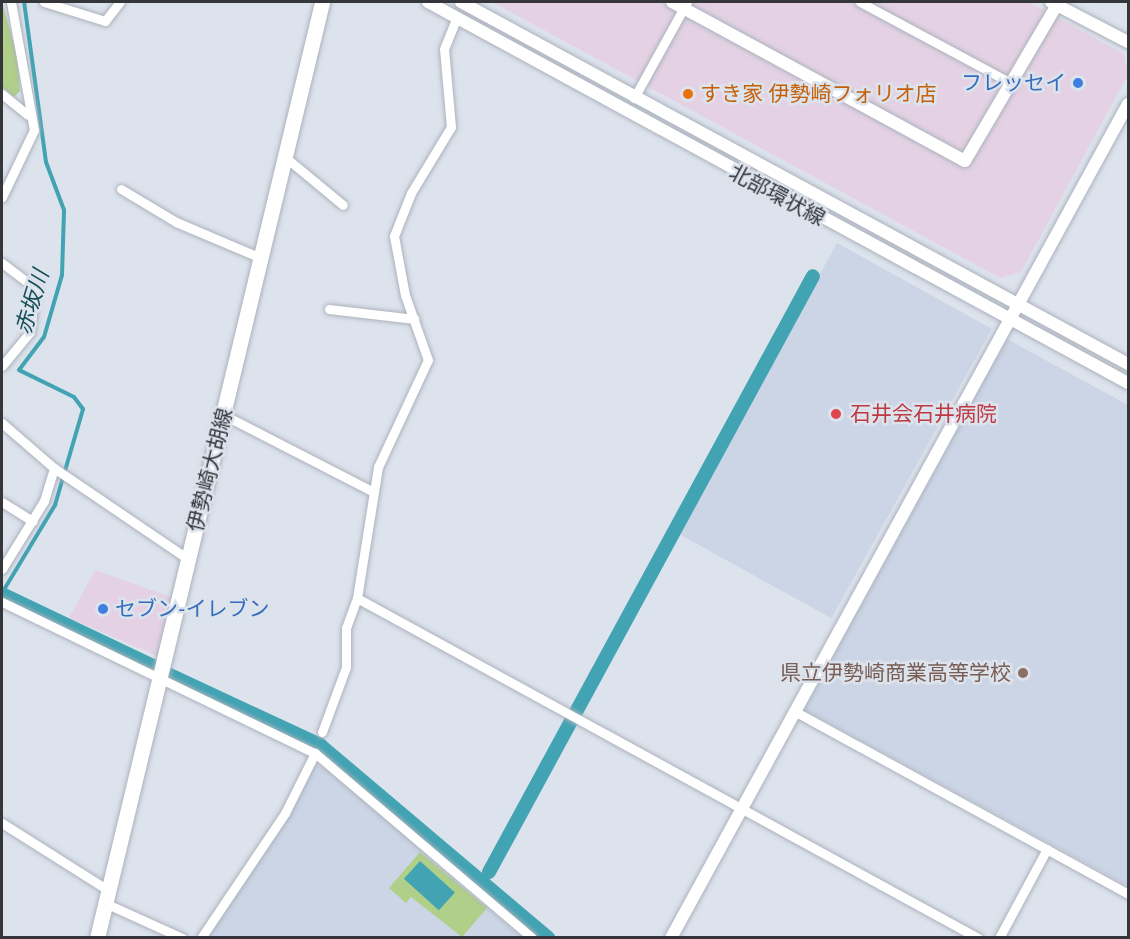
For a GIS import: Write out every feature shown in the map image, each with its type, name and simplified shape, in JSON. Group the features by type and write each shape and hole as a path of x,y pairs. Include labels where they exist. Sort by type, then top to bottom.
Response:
{"main road":[{"name":"伊勢崎大胡線","path":"97,938 322,2"}],"street":[{"path":"2,194 34,134 28,115 11,2"},
{"path":"44,2 105,21 120,2"},
{"name":"北部環状線","path":"428,2 1128,383"},
{"name":"北部環状線","path":"461,2 634,98 1128,363"},
{"path":"672,2 686,5 966,161 1013,84 1054,3 1128,42"},
{"path":"860,2 1013,84"},
{"path":"634,98 686,5"},
{"path":"322,732 345,672 346,628 357,598 372,490 384,448 428,360 414,320 394,236 411,193 451,127 444,49 457,17"},
{"path":"2,94 28,115"},
{"path":"671,938 1128,104"},
{"path":"285,158 343,205"},
{"path":"121,189 176,222 261,258"},
{"path":"2,263 35,288 30,332 2,366"},
{"path":"329,309 414,320"},
{"path":"224,416 372,490"},
{"path":"2,423 54,468 188,559"},
{"path":"2,569 32,521 54,468"},
{"path":"2,502 32,521"},
{"path":"357,598 978,938"},
{"path":"2,602 315,753 532,938"},
{"path":"796,712 1128,894"},
{"path":"201,938 285,813 315,753"},
{"path":"2,823 107,896 182,938"},
{"path":"999,938 1047,849"}],"shaded area":[{"path":"492,2 1029,2 1124,54 1128,75 1021,272 1000,278"},
{"path":"837,243 992,329 831,618 677,532"},
{"path":"1007,339 1128,405 1128,886 804,710"},
{"path":"95,570 171,597 158,656 69,618"},
{"path":"321,766 352,790 522,937 207,938 314,767"}],"green space":[{"path":"2,2 17,55 20,91 14,97 2,87"},
{"path":"420,852 487,908 462,937 411,897 406,903 389,888"}],"water":[{"path":"420,861 455,892 439,910 404,879"}],"waterway":[{"name":"赤坂川","path":"2,593 55,505 83,409 74,397 19,370 44,337 62,275 64,210 46,162 24,2"},
{"path":"489,872 813,276"},
{"path":"2,594 157,668"},
{"path":"170,675 320,745 548,938"}],"place":[{"name":"フレッセイ","path":"1078,83"},
{"name":"すき家 伊勢崎フォリオ店","path":"688,94"},
{"name":"石井会石井病院","path":"836,414"},
{"name":"セブン-イレブン","path":"103,609"},
{"name":"県立伊勢崎商業高等学校","path":"1023,673"}]}
